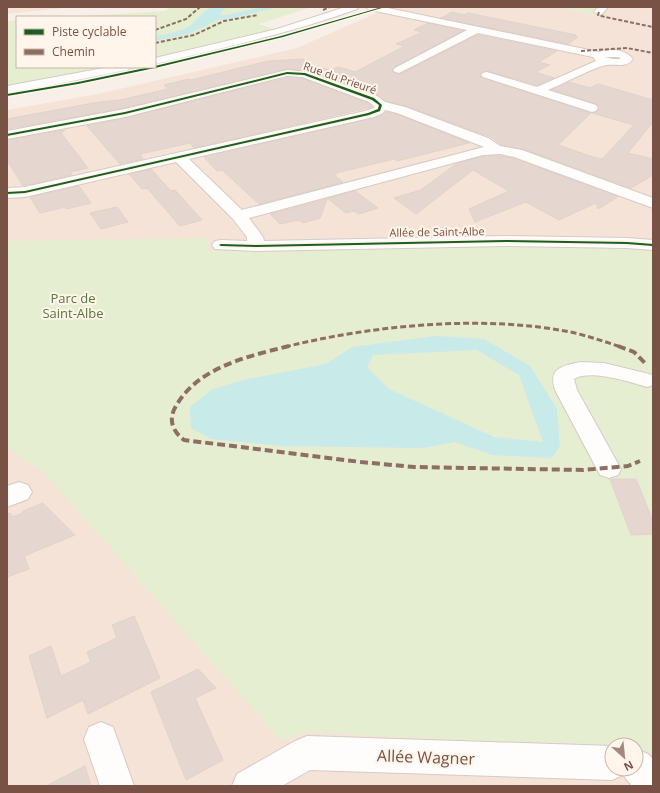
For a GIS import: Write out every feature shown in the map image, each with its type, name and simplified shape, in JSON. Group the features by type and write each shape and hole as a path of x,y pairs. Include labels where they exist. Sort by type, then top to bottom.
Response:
{"street":[{"path":"156,61 258,37 320,19 354,7"},
{"path":"370,7 477,29 602,58 537,91"},
{"path":"399,70 477,29"},
{"path":"411,54 425,57"},
{"path":"7,90 122,68"},
{"name":"Rue du Prieuré","path":"7,135 125,113 287,73 309,76 373,99 381,105 379,110 369,114 25,192 7,194"},
{"path":"487,75 502,77 537,91 589,105"},
{"path":"381,105 401,110 483,141 493,146 496,150"},
{"path":"239,216 483,151 496,150 517,153 653,204"},
{"path":"179,157 239,216 255,237 256,246"},
{"name":"Allée de Saint-Albe","path":"222,244 256,246 506,241 627,243 653,245"},
{"path":"609,469 566,390 563,376 567,372 578,369 597,370 647,380"},
{"path":"101,738 117,786"},
{"name":"Allée Wagner","path":"249,786 307,753 604,763"},
{"path":"644,774 653,782"}],"shaded area":[{"path":"7,7 73,7 7,14"},
{"path":"390,7 556,7 600,16 612,7 653,7 653,786 7,786 7,446 206,256 209,239 7,241 7,110 98,94 297,48"}],"green space":[{"path":"171,7 312,7 259,24 277,30 156,59 156,16 82,16 165,11"},
{"path":"556,7 612,7 600,16"},
{"path":"16,20 16,68 112,68 7,90 7,21"},
{"name":"Parc de Saint-Albe","path":"209,238 207,251 497,245 653,250 653,752 644,751 644,737 604,737 604,749 305,732 281,741 44,473 7,448 7,241","holes":["436,336 530,366 552,458 492,455 455,442 422,448 211,390 243,380 326,364"]},
{"path":"477,350 519,375 543,442 494,437 389,389 367,367 373,355"}],"water":[{"path":"211,7 227,7 221,12 221,15 226,15 261,7 278,7 230,19 218,20 188,34 156,41 156,36 188,27"},
{"path":"436,336 484,339 530,366 557,409 560,446 552,458 492,455 455,442 422,448 281,446 211,439 191,428 190,407 211,390 243,380 326,364 352,347","holes":["477,350 519,375 543,442 494,437 389,389 367,367 373,355"]}],"building":[{"path":"452,12 464,15 468,13 576,35 573,36 578,37 568,44 441,18"},
{"path":"428,23 463,31 394,67 392,70 394,73 400,74 478,35 557,51 539,62 550,65 535,72 554,78 537,85 487,71 480,75 483,78 591,113 558,145 602,159 634,125 592,113 599,109 596,104 552,90 569,82 590,88 598,84 653,100 653,122 628,153 653,159 653,175 631,188 523,149 501,145 491,137 406,106 386,101 377,95 312,72 324,68 329,70 339,67 355,72 405,46 396,44 423,32 414,30"},
{"path":"303,59 311,71 287,69 125,108 7,129 7,119 99,102 120,100 168,89 164,85 268,61"},
{"path":"287,78 302,78 368,103 372,107 194,148 190,143 140,154 143,159 120,164 87,126 125,118"},
{"path":"386,112 397,114 469,143 397,161 394,159 336,173 337,174 334,175 343,182 259,204 222,170 217,171 204,157 374,118"},
{"path":"65,130 61,133 88,168 70,172 72,175 23,186 7,160 7,140"},
{"path":"483,156 514,158 618,197 598,209 596,203 559,220 526,202 475,222 469,209 509,191 473,170 416,214 394,198 421,190 456,164"},
{"path":"151,169 171,191 175,190 202,220 180,226 147,188 142,189 129,174"},
{"path":"79,186 91,203 40,213 30,197"},
{"path":"355,191 378,208 359,214 354,211 346,213 327,198"},
{"path":"327,199 320,218 303,223 299,220 280,224 270,214"},
{"path":"117,207 128,222 101,229 90,213"},
{"path":"610,479 636,479 653,521 653,534 631,535"},
{"path":"43,503 75,535 24,556 29,569 7,577 7,514 10,513 12,517"},
{"path":"134,616 160,678 88,714 83,700 47,718 29,656 51,646 61,676 91,662 87,652 117,638 112,625"},
{"path":"198,669 216,688 195,698 223,760 186,780 151,692"},
{"path":"85,766 91,786 46,786"}],"marked path":[{"path":"156,30 186,19 200,7"},
{"path":"323,10 330,7"},
{"path":"599,12 598,15 605,17 653,27"},
{"path":"156,43 194,35 224,21 258,15"},
{"path":"581,51 608,48 627,48 645,50 653,53"},
{"path":"640,461 628,466 583,470 414,467 361,462 184,440 174,430 171,418 174,409 189,387 204,376 222,367 248,358 317,340 347,334 409,326 471,324 502,325 531,327 573,333 601,340 634,352 647,365"}],"cycle path":[{"path":"156,67 282,37 384,7"},
{"path":"7,95 78,83 149,68"},
{"path":"7,135 125,113 287,73 304,74 373,99 381,105 379,110 369,114 25,192 7,193"},
{"path":"221,245 256,246 505,241 627,243 653,245"}]}
